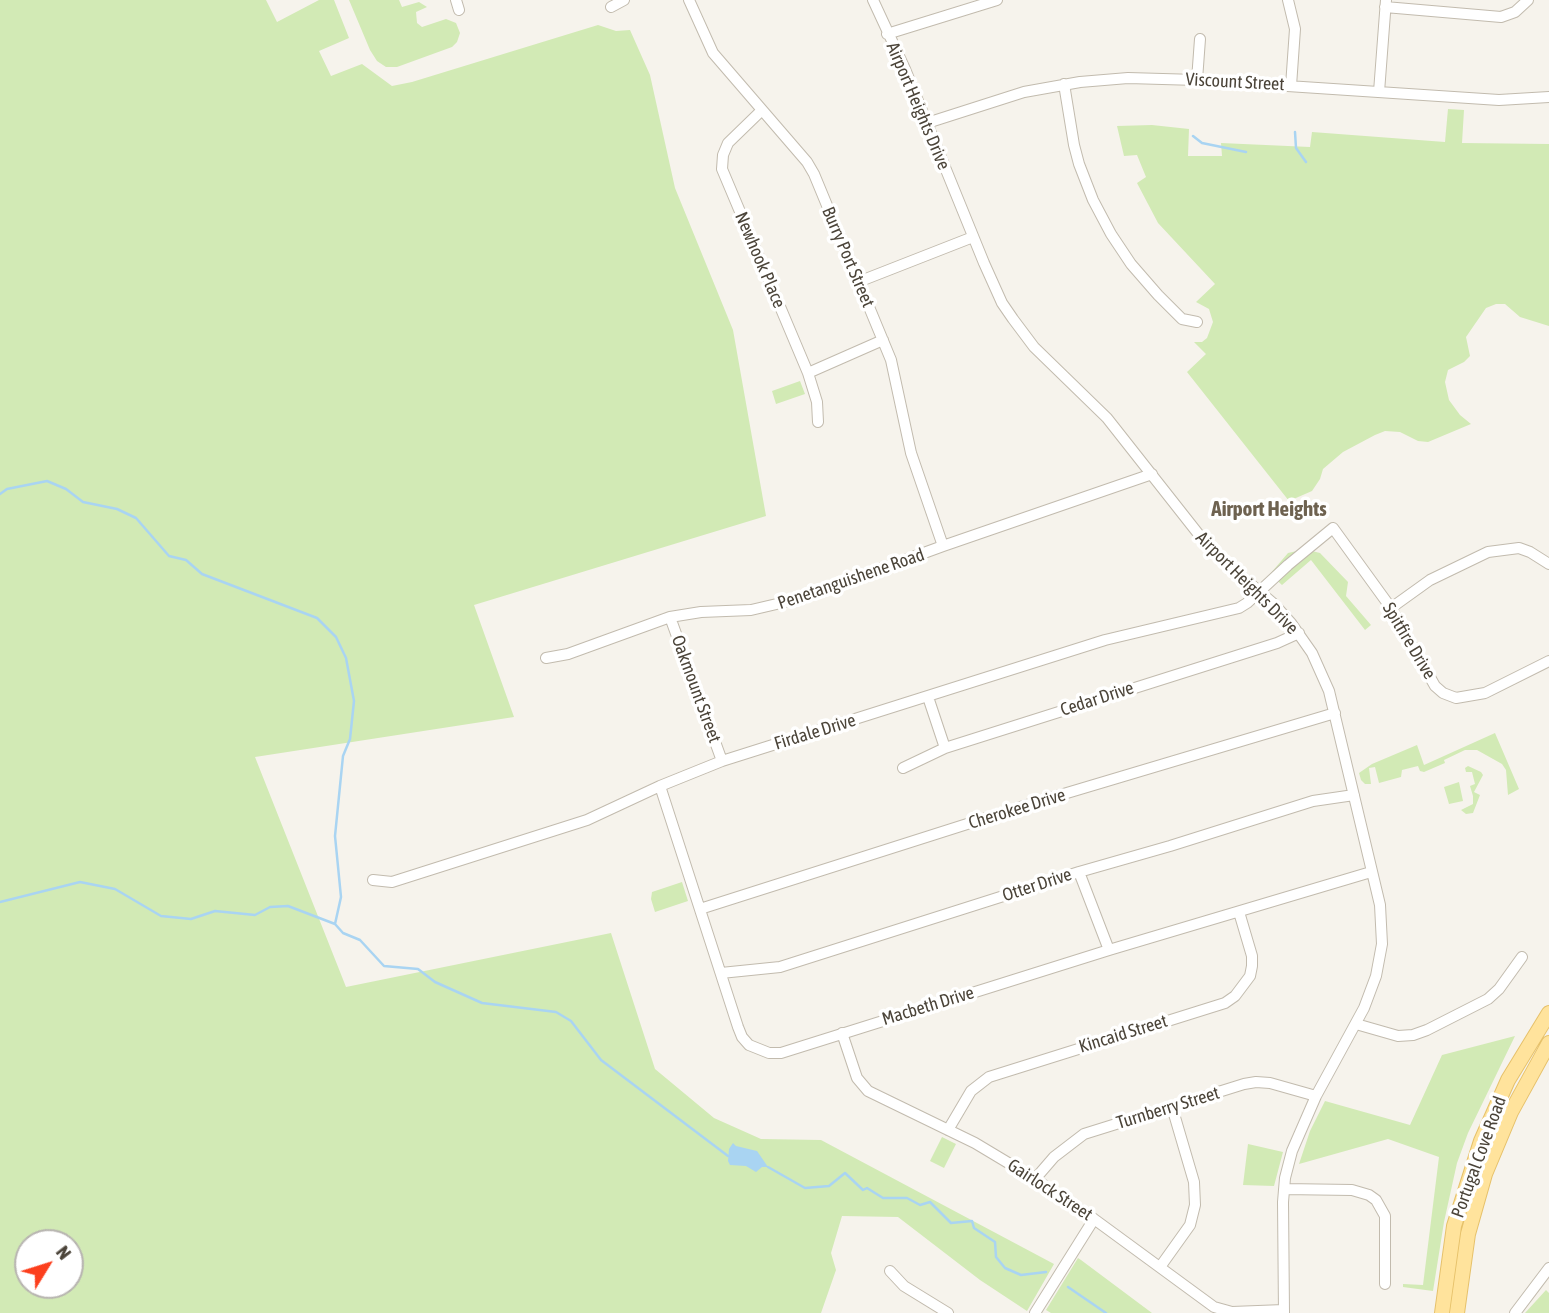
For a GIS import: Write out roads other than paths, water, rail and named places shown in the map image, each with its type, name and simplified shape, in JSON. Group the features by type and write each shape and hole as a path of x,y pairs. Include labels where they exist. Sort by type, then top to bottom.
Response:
{"main road":[{"name":"Portugal Cove Road","path":"1442,1313 1454,1226 1481,1142 1508,1080 1549,1013"},
{"name":"Portugal Cove Road","path":"1457,1313 1468,1234 1485,1174 1511,1112 1549,1044"}],"street":[{"path":"611,7 624,0"},
{"name":"Burry Port Street","path":"689,0 713,54 811,169 896,374 911,453 943,546"},
{"name":"Airport Heights Drive","path":"873,0 905,69 1002,303 1034,347 1107,418 1211,550 1259,591 1299,633 1324,677 1335,713 1381,915 1382,944 1376,976 1356,1024 1316,1096 1292,1151 1284,1189 1282,1217 1284,1312"},
{"path":"887,34 997,0"},
{"path":"1288,0 1295,29 1291,86"},
{"path":"1379,92 1385,4 1501,16 1516,12 1528,0"},
{"path":"1196,80 1200,39"},
{"name":"Viscount Street","path":"927,123 1001,98 1064,84 1128,78 1499,100 1549,97"},
{"path":"1064,84 1077,154 1093,200 1105,224 1132,264 1158,295 1182,319 1196,322"},
{"name":"Newhook Place","path":"762,110 728,143 723,155 722,169 808,373 817,402 818,422"},
{"path":"858,282 973,237"},
{"path":"808,373 883,340"},
{"name":"Penetanguishene Road","path":"546,658 568,654 670,617 768,608 798,599 1152,474"},
{"name":"Firdale Drive","path":"373,880 392,882 587,820 722,761 1105,640 1231,611 1247,603 1334,528"},
{"name":"Spitfire Drive","path":"1334,528 1391,608 1435,686 1456,698 1485,693 1549,661"},
{"path":"1391,608 1430,580 1488,552 1519,548 1549,564"},
{"name":"Oakmount Street","path":"670,617 722,761"},
{"name":"Cedar Drive","path":"903,768 946,748 1277,643 1299,633"},
{"path":"928,697 946,748"},
{"name":"Cherokee Drive","path":"700,909 1030,804 1335,713"},
{"name":"Macbeth Drive","path":"660,786 742,1037 749,1045 759,1050 781,1053 1109,950 1371,872"},
{"name":"Otter Drive","path":"721,973 780,967 1313,801 1354,795"},
{"path":"1079,872 1109,950"},
{"name":"Kincaid Street","path":"948,1130 971,1091 989,1076 1225,1003 1235,996 1250,976 1252,965 1252,956 1239,912"},
{"path":"1356,1024 1398,1035 1413,1035 1427,1030 1488,999 1499,989 1522,957"},
{"name":"Gairlock Street","path":"842,1033 857,1078 868,1091 948,1130 1035,1179 1214,1307 1223,1311 1284,1312"},
{"name":"Turnberry Street","path":"1035,1179 1046,1164 1079,1137 1256,1082 1270,1083 1316,1096"},
{"path":"1160,1267 1190,1225 1195,1212 1195,1182 1172,1107"},
{"path":"1284,1189 1352,1191 1369,1195 1376,1200 1385,1216 1385,1284"},
{"path":"1035,1313 1094,1219"},
{"path":"1514,1313 1549,1268"},
{"path":"890,1271 904,1286 948,1313"}],"water":[{"path":"733,1143 757,1151 768,1167 762,1167 756,1172 746,1166 730,1165 729,1149"}],"waterway":[{"path":"1295,132 1296,148 1306,162"},
{"path":"1193,136 1202,143 1246,152"},
{"path":"0,494 7,489 47,481 66,489 83,502 117,509 136,518 169,556 186,560 202,574 317,618 336,637 346,658 354,701 350,739 343,756 335,836 341,897 335,924"},
{"path":"0,902 80,882 115,889 161,916 191,919 215,911 255,915 270,907 288,906 335,924 343,933 360,940 384,966 418,969 435,982 482,1003 556,1012 571,1021 601,1060 728,1156"},
{"path":"768,1167 805,1188 829,1186 845,1173 863,1190 867,1188 883,1198 907,1198 920,1205 930,1202 951,1223 972,1221 974,1228 995,1242 996,1257 1005,1268 1021,1275 1046,1272"},
{"path":"1068,1287 1106,1313"}],"district":[{"name":"Airport Heights","path":"1269,509"}]}
